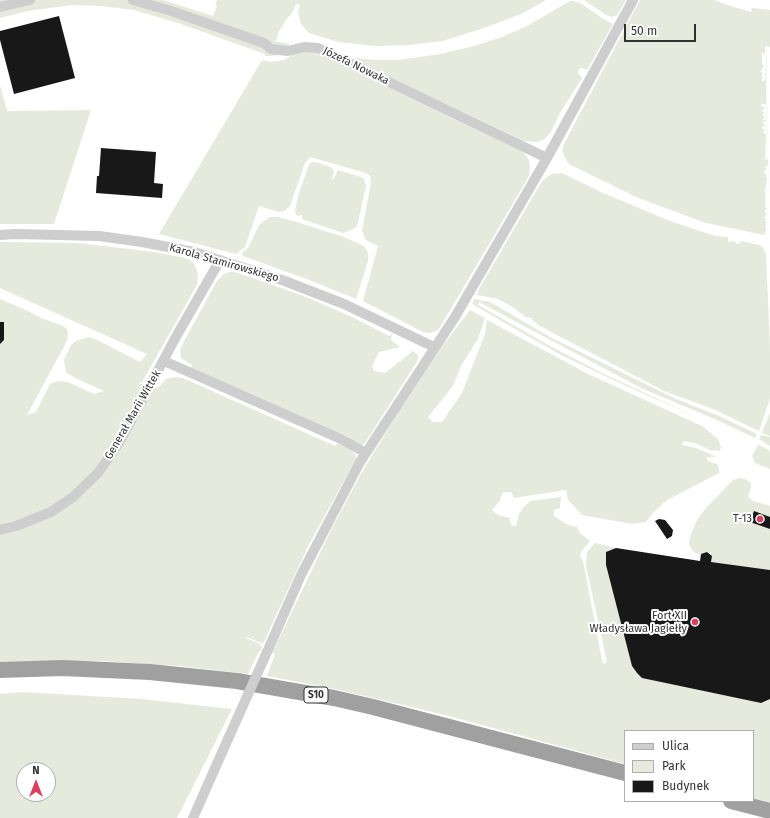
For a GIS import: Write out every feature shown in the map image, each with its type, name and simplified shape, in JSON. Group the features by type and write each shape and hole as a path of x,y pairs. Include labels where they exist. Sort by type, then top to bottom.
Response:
{"highway":[{"name":"S10","path":"0,670 62,668 150,672 258,685 334,698 373,707 624,773"},
{"path":"735,802 770,811"}],"street":[{"path":"0,7 30,0"},
{"name":"Józefa Nowaka","path":"133,0 171,11 264,43 271,49 288,51 304,47 318,48 546,158"},
{"path":"193,818 301,575 338,502 366,452 455,317 546,158 633,0"},
{"name":"Karola Stamirowskiego","path":"0,235 31,234 99,236 162,245 194,252 282,280 344,304 434,348"},
{"name":"Generał Marii Wittek","path":"0,530 41,517 63,505 87,485 107,462 119,444 220,260"},
{"name":"Generał Marii Wittek","path":"164,361 341,439 366,452"}],"green space":[{"path":"0,0 163,0 213,16 217,6 215,5 217,0 546,0 523,13 490,26 443,41 409,45 376,46 338,42 309,33 301,24 298,12 300,5 296,4 291,15 288,17 278,33 277,39 274,41 289,44 289,46 280,55 265,56 265,54 181,24 134,10 101,6 73,5 27,11 0,18"},
{"path":"584,0 626,0 617,15 612,17 606,15"},
{"path":"640,0 715,0 751,12 752,8 770,10 770,47 766,46 765,47 765,54 762,52 762,63 764,67 762,68 761,72 764,73 762,74 762,77 764,78 762,81 765,81 767,47 766,83 768,156 766,104 762,104 761,106 765,108 762,111 765,113 762,115 765,117 763,119 766,121 763,122 763,124 766,126 762,128 766,131 763,131 763,133 766,134 765,159 767,160 768,158 770,223 767,166 765,167 767,170 765,170 764,173 767,175 765,199 767,199 765,200 765,205 767,205 765,208 768,209 765,210 765,213 768,214 765,215 765,218 769,218 765,219 766,222 768,222 765,223 765,228 767,226 764,235 706,223 636,197 569,164 564,156 562,149 565,142"},
{"path":"570,1 580,3 613,24 587,70 582,68 579,69 578,73 582,78 560,113 551,132 545,139 537,142 524,141 354,60 355,58 398,60 441,54 474,46 502,37 527,26"},
{"path":"312,51 521,151 529,160 529,176 439,329 434,332 423,332 363,301 378,246 366,240 362,231 371,182 370,176 366,173 310,157 305,163 290,206 284,211 279,212 259,206 245,247 236,254 159,234 262,60 269,62 285,60 295,52"},
{"path":"0,85 7,111 91,110 54,224 0,224"},
{"path":"312,162 331,167 334,171 332,180 338,170 364,179 366,186 357,226 354,229 343,233 302,219 302,215 297,216 295,211 298,196 309,164"},
{"path":"562,173 603,193 670,221 715,236 728,237 728,242 734,241 737,244 741,241 763,247 766,255 770,346 770,399 759,431 713,409 664,391 540,326 533,321 532,318 526,317 498,299 477,295 479,289 542,181 551,174"},
{"path":"270,217 290,220 344,237 364,246 368,253 368,261 356,299 243,256 242,253 248,248 259,225"},
{"path":"0,242 78,243 154,252 190,260 194,264 198,273 197,285 142,382 138,383 158,388 166,379 175,377 183,378 335,446 338,443 349,448 356,455 356,459 308,546 263,644 247,637 246,638 260,644 262,647 248,674 181,666 101,661 0,662 0,299 41,318 63,326 67,329 68,333 67,341 27,415 36,412 50,384 54,382 68,382 94,394 104,391 75,378 66,372 64,360 71,345 76,341 88,337 95,339 140,362 147,354 0,288"},
{"path":"235,272 301,295 350,316 389,336 392,334 391,340 400,347 379,352 372,366 374,371 385,373 413,351 418,355 418,360 365,443 362,445 352,442 349,437 191,368 192,365 181,358 180,350 182,345 217,281 224,274"},
{"path":"474,299 490,302 550,337 676,399 719,416 757,434 755,438 717,420 641,388 479,302 478,305 552,347 602,373 695,416 624,385 559,354 472,304"},
{"path":"470,310 485,318 478,339 461,366 453,386 428,417 433,422 442,422 462,393 485,334 487,320 588,374 702,426 718,439 721,447 720,451 710,450 695,443 683,441 682,445 696,448 717,457 707,457 707,460 717,464 719,473 667,500 646,522 632,524 582,515 568,500 566,490 514,498 511,492 503,492 499,502 492,510 498,515 510,518 510,523 513,526 516,526 519,514 530,501 561,497 560,508 554,510 554,516 566,524 577,527 580,533 590,541 581,552 580,556 583,561 602,661 604,664 607,662 586,566 587,552 595,543 616,548 606,552 606,565 632,666 637,673 643,678 761,703 770,699 770,803 754,798 754,730 624,730 624,764 449,716 335,689 267,676 275,654 272,653 330,532 362,472 440,349"},
{"path":"770,413 770,436 762,433"},
{"path":"761,435 770,437 770,446 759,439"},
{"path":"758,445 769,450 770,469 755,463 752,456"},
{"path":"740,478 751,483 748,497 753,501 770,506 770,570 711,562 712,556 710,553 695,553 690,547 689,542 691,534 697,520 706,508 733,480"},
{"path":"21,692 142,699 232,709 177,818 0,818 0,694"}],"building":[{"path":"59,16 75,78 14,94 0,40 0,31"},
{"path":"101,148 156,152 154,183 163,184 162,198 96,193"},
{"path":"0,322 4,322 4,340 0,344"},
{"name":"T-13","path":"754,511 770,517 770,529 750,522"},
{"path":"659,519 665,520 673,530 672,536 667,539 655,521"},
{"name":"Fort XII Władysława Jagiełły","path":"616,548 700,561 701,554 707,552 712,556 711,562 770,570 770,699 761,703 642,678 632,666 606,565 606,552"}],"place":[{"name":"T-13","path":"760,519"},
{"name":"Fort XII Władysława Jagiełły","path":"695,622"}]}
